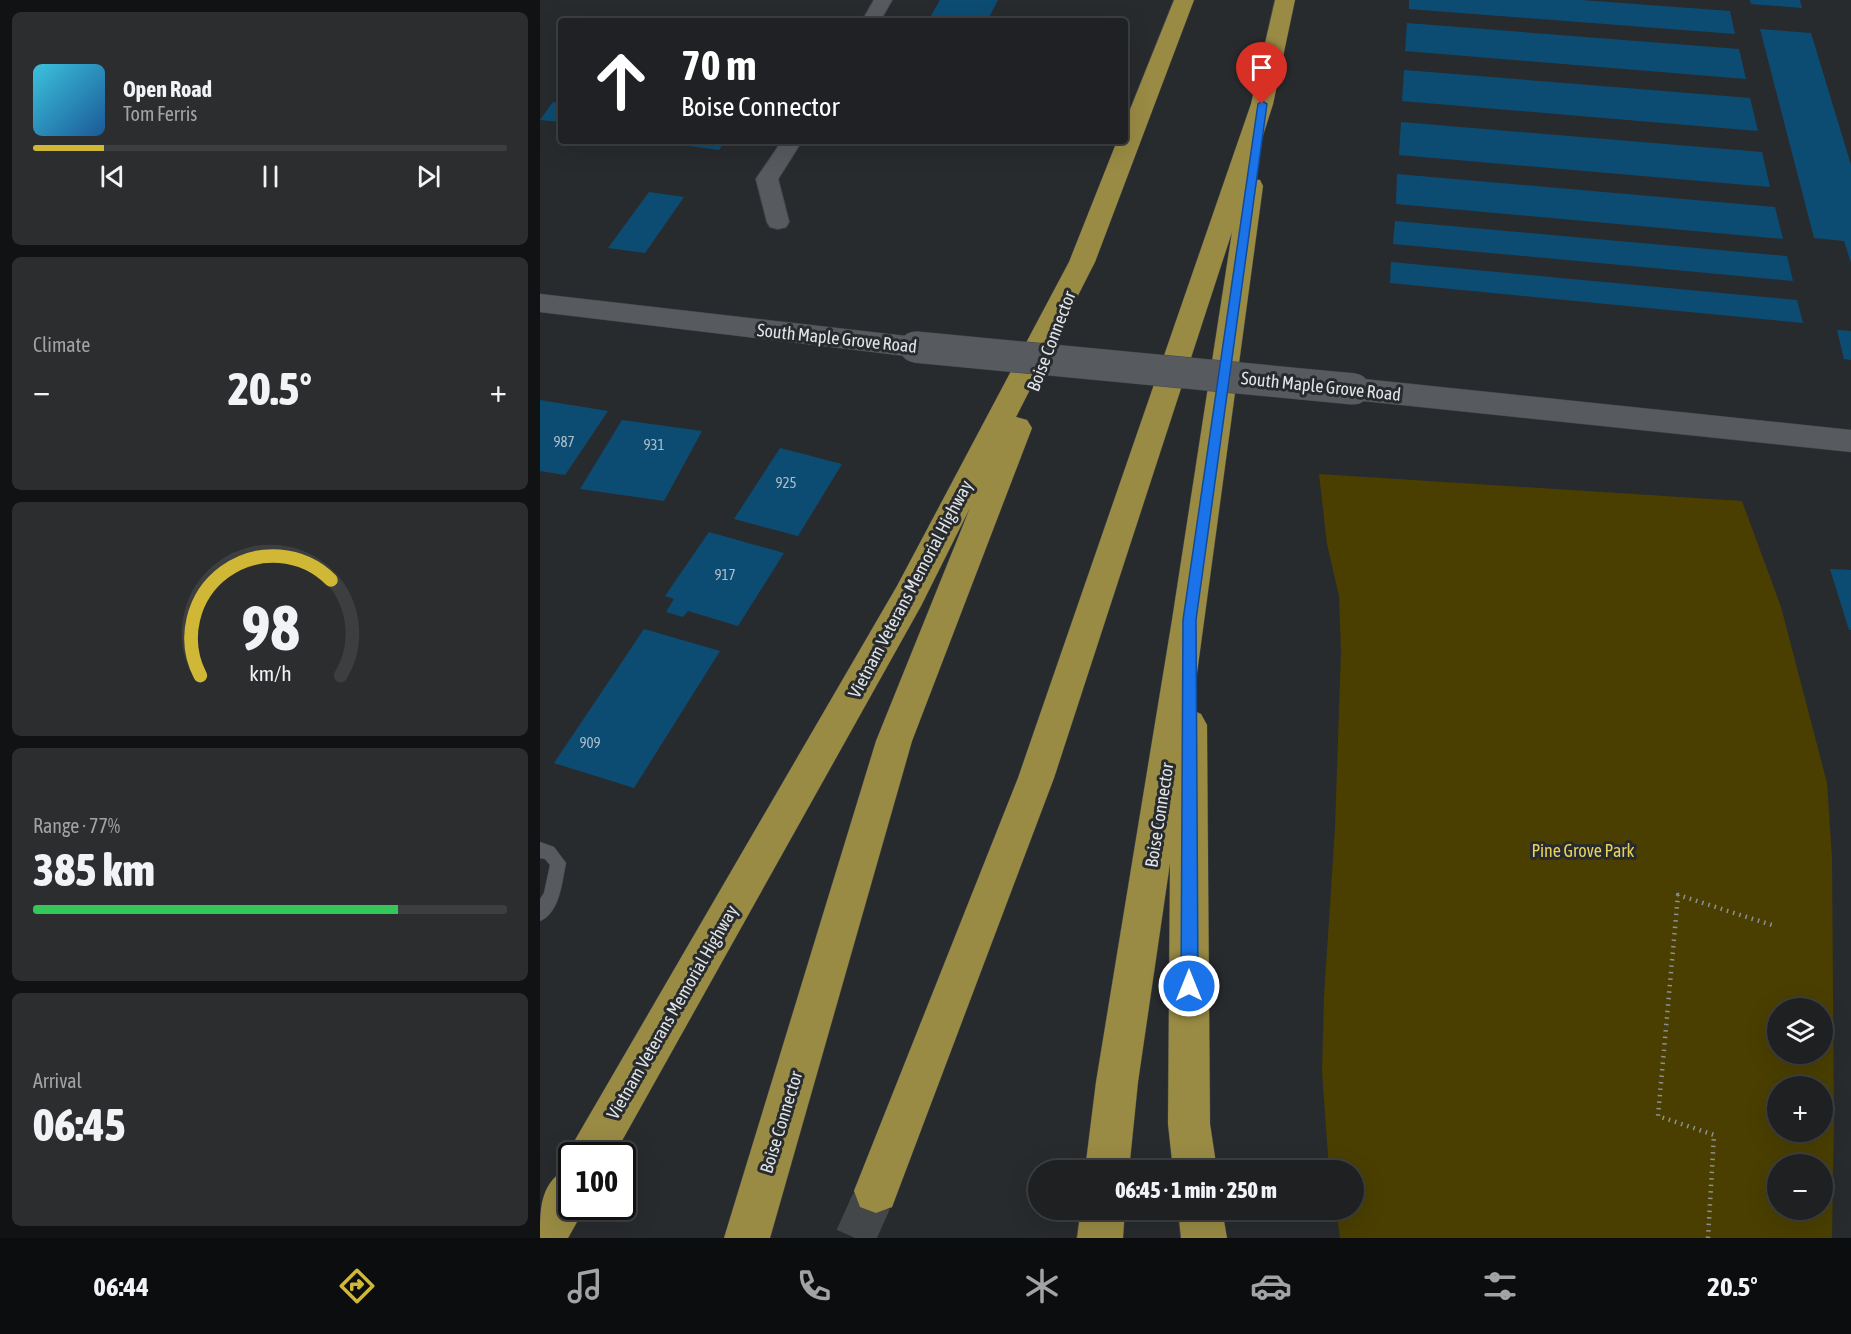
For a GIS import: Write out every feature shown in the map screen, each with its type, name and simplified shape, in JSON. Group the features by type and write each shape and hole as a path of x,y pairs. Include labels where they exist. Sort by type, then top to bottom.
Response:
{"highway":[{"name":"Vietnam Veterans Memorial Highway","path":"1128,144 1184,0"},
{"path":"876,1191 1036,778 1262,104 1285,0"},
{"name":"Boise Connector","path":"1108,1160 1117,1082 1189,620 1262,104"},
{"name":"Vietnam Veterans Memorial Highway","path":"597,1142 909,596 1082,262 1128,144"},
{"name":"Boise Connector","path":"747,1238 894,741 1082,262"},
{"path":"1189,620 1189,1124 1194,1160"},
{"path":"543,1238 558,1212"},
{"path":"1100,1238 1102,1220"},
{"path":"1202,1220 1204,1238"}],"main road":[{"name":"South Maple Grove Road","path":"540,303 915,346 1851,441"}],"street":[{"path":"873,18 883,0"},
{"path":"778,222 767,179 790,144"}],"lane":[{"path":"540,850 549,852 558,863 551,896 540,913"}],"path":[{"path":"1708,1238 1714,1136 1658,1116 1678,895 1775,926"}],"green space":[{"name":"Pine Grove Park","path":"1319,474 1742,501 1781,607 1827,783 1832,858 1834,1119 1833,1178 1833,1154 1767,1154 1767,1220 1832,1220 1832,1238 1340,1238 1338,1220 1364,1220 1364,1160 1328,1160 1322,1071 1324,997 1335,828 1341,652 1339,596 1327,544"}],"building":[{"path":"940,0 998,0 989,18 930,18"},
{"path":"1409,0 1581,0 1730,11 1735,34 1409,9"},
{"path":"1750,0 1800,0 1802,8 1751,4"},
{"path":"1407,23 1739,49 1746,79 1405,51"},
{"path":"1760,29 1811,33 1851,165 1851,263 1844,241 1814,238"},
{"path":"1404,70 1750,98 1758,131 1402,101"},
{"path":"553,102 558,103 558,122 540,120"},
{"path":"1401,122 1762,152 1770,187 1399,155"},
{"path":"682,144 723,144 719,150"},
{"path":"1397,174 1775,207 1783,239 1396,204"},
{"path":"649,192 684,197 645,253 608,248"},
{"path":"1395,221 1787,256 1793,281 1393,244"},
{"path":"1391,262 1797,300 1803,323 1390,283"},
{"path":"1837,330 1851,331 1851,360 1844,359"},
{"path":"540,400 608,411 565,475 540,471"},
{"path":"622,420 702,431 664,501 580,489"},
{"path":"780,448 842,464 798,536 734,519"},
{"path":"709,532 784,553 738,626 688,611 683,617 666,612 674,599 665,596"},
{"path":"1830,569 1851,570 1851,630 1849,630"},
{"path":"644,629 720,651 634,788 554,763"}],"tunnel":[{"path":"855,1238 876,1191"}],"route":[{"path":"1189,986 1189,620 1262,104"}]}
